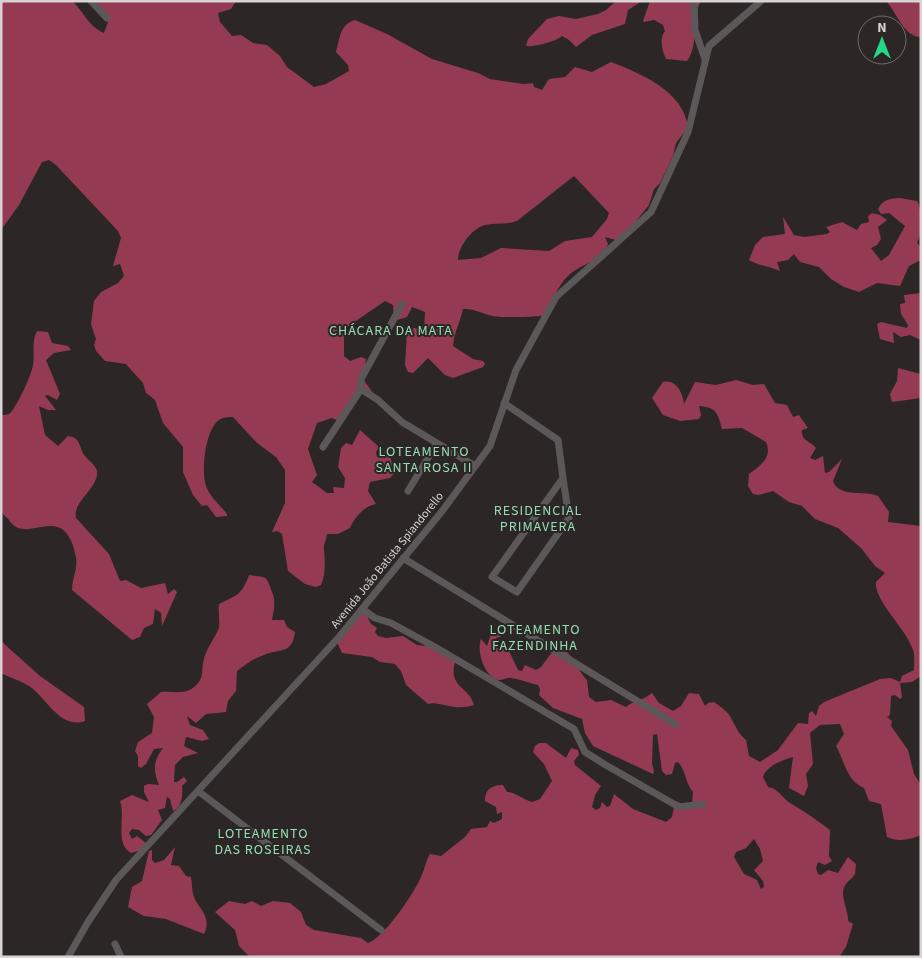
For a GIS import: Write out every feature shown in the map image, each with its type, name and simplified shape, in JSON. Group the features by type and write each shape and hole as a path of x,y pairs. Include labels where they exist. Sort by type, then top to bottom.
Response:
{"street":[{"path":"91,1 107,18"},
{"path":"694,1 695,30 706,60"},
{"name":"Avenida João Batista Spiandorello","path":"68,957 88,922 116,880 362,609 404,558 490,446 516,370 556,297 651,212 688,132 709,46 761,1"},
{"path":"323,447 362,389 362,379 402,304"},
{"path":"362,389 378,400 394,416 475,466"},
{"path":"504,403 558,440 569,518 517,592 492,577 563,478"},
{"path":"408,491 437,443"},
{"path":"404,558 675,724"},
{"path":"362,609 375,618 392,624 435,646 574,729 585,752 631,780 679,807 703,804"},
{"path":"198,791 381,930"},
{"path":"115,944 121,957"}],"shaded area":[{"path":"1,1 72,1 94,27 104,33 108,22 107,18 91,1 236,1 231,9 218,13 220,22 232,36 241,35 253,43 267,45 280,56 287,67 314,87 326,84 349,71 348,65 336,52 343,29 355,20 387,34 432,59 478,73 490,79 524,84 533,83 534,87 542,90 549,79 565,77 575,67 592,72 611,62 648,78 670,94 685,114 688,127 676,143 673,156 660,183 654,189 649,205 624,236 616,240 605,237 608,244 605,250 565,279 545,315 497,317 470,309 463,309 453,346 473,359 483,361 485,364 483,367 453,378 445,375 428,358 413,373 408,372 405,365 407,332 414,328 424,330 425,312 412,307 407,317 394,321 393,305 385,301 344,329 344,356 350,361 361,357 366,359 363,379 373,393 366,392 356,396 339,421 332,418 317,423 308,449 317,475 312,482 327,493 334,493 333,487 344,488 345,478 338,467 341,448 346,443 352,445 360,430 379,447 376,452 377,457 383,458 385,450 388,451 395,472 390,478 370,482 368,491 376,504 360,513 350,528 338,534 327,534 324,547 324,576 321,585 316,587 305,584 288,571 282,534 278,531 272,532 285,503 285,470 276,457 257,443 233,417 219,420 214,425 205,452 205,480 208,490 227,514 227,516 216,517 207,505 202,506 193,495 183,472 183,447 163,423 155,400 146,393 143,383 126,364 105,361 96,351 94,345 96,339 91,324 94,301 101,292 118,283 124,276 120,264 113,266 121,238 118,231 56,165 49,160 42,162 19,205 1,230","holes":["574,176 609,213 607,219 592,237 565,241 549,251 501,248 481,258 458,260 462,245 478,228 486,225 517,221"]},
{"path":"616,1 642,1 628,10 625,24 592,35 576,47 562,36 545,44 526,46 528,39 547,19 559,16 576,19 598,14"},
{"path":"650,1 701,1 696,16 693,47 687,61 666,59 662,45 662,37 665,31 663,25 654,20 643,21"},
{"path":"886,1 921,1 921,37 907,31 907,15 896,15"},
{"path":"900,198 917,201 919,204 921,228 917,243 921,247 921,260 909,266 900,286 877,283 859,292 844,287 831,279 819,267 800,262 794,254 788,260 777,262 780,271 749,260 755,245 763,237 785,234 783,217 794,235 804,237 827,234 830,232 826,227 842,222 857,230 861,224 869,222 868,216 872,213 880,215 887,220 878,227 881,239 877,245 871,248 881,261 889,255 905,226 889,213 881,214 878,209 887,200"},
{"path":"921,293 921,340 910,335 901,337 893,332 894,343 880,339 877,324 881,322 907,328 908,325 901,314 900,304 905,303 904,295"},
{"path":"37,331 48,332 52,343 68,346 71,350 54,353 46,360 60,394 57,400 48,395 45,396 56,410 48,410 39,406 45,435 58,446 68,436 76,439 83,453 97,471 94,483 78,506 76,518 109,554 120,581 126,580 141,588 165,583 168,594 174,589 177,592 162,626 161,613 155,609 153,624 144,628 140,637 132,640 72,590 76,557 70,539 63,530 54,526 25,529 17,527 1,511 1,415 12,411 27,383 33,365 34,339"},
{"path":"898,368 921,374 921,398 892,402 890,394 897,381"},
{"path":"736,380 753,385 764,384 775,403 787,405 793,417 799,415 808,428 802,430 803,437 816,448 810,458 815,460 823,456 825,473 829,472 842,459 833,481 836,486 846,492 878,496 889,512 888,522 921,526 921,676 912,682 900,683 902,697 900,699 895,695 891,696 890,715 887,717 892,721 891,726 908,750 914,774 921,785 921,835 904,840 895,840 887,837 881,804 869,801 864,788 853,780 847,770 836,746 844,734 840,724 820,725 810,733 813,764 806,774 808,786 804,796 789,788 793,757 771,767 763,777 768,787 775,789 787,801 830,830 829,856 832,861 825,865 818,862 816,868 818,874 821,875 828,870 838,873 848,857 856,864 855,874 846,884 843,892 848,921 853,924 846,947 839,957 250,957 239,946 235,930 215,912 229,901 245,904 252,901 261,906 273,901 290,903 301,912 306,925 314,930 361,938 368,943 375,939 391,923 407,901 420,880 430,854 441,856 465,837 471,829 487,827 490,821 494,823 502,819 502,812 497,814 496,807 485,801 486,794 490,789 503,785 507,792 529,801 532,802 540,799 552,781 544,764 533,752 535,746 539,743 546,743 566,758 571,748 578,750 579,755 574,761 575,765 601,786 595,795 592,807 596,810 600,808 602,802 607,807 610,806 614,794 633,809 666,822 672,817 675,801 686,805 692,804 693,792 678,762 675,763 672,774 666,775 662,771 657,734 653,735 653,774 593,746 585,733 582,719 553,708 539,695 540,689 538,685 518,679 500,680 490,675 483,664 480,644 481,639 487,646 491,634 501,633 502,636 496,638 496,643 507,647 518,670 522,671 525,665 536,670 541,667 553,651 567,652 587,680 589,697 596,702 611,700 626,707 652,693 659,703 673,711 681,706 689,693 699,694 705,706 708,703 714,702 727,712 739,733 746,740 749,756 760,762 778,750 798,723 808,724 809,713 812,711 816,716 819,706 824,702 880,679 891,678 900,682 902,676 914,670 914,652 904,633 880,598 877,589 876,582 885,573 875,566 861,548 838,528 815,519 802,506 789,502 773,491 758,495 753,494 748,486 749,474 767,457 768,447 766,442 742,428 722,429 716,412 710,408 699,406 701,415 699,419 680,421 663,415 652,398 663,382 672,383 678,388 684,404 695,382 716,385","holes":["754,839 760,849 763,861 754,870 763,881 764,887 761,889 757,880 744,874 734,857 736,852 746,848"]},
{"path":"249,575 263,577 267,580 274,599 272,620 284,620 287,627 295,632 291,644 288,648 257,658 237,671 236,691 228,701 226,712 206,714 196,723 187,716 190,725 203,730 209,739 202,741 186,737 184,746 198,753 183,757 175,765 174,782 184,777 187,781 182,786 180,804 173,811 170,799 167,797 165,808 158,810 162,820 151,835 146,836 139,830 132,829 129,833 132,839 137,836 146,843 141,850 131,853 123,843 120,801 132,795 149,802 144,792 144,786 148,784 159,785 155,766 157,757 163,748 154,749 146,764 141,768 138,766 138,756 135,751 138,742 152,733 154,717 147,704 161,692 187,691 200,681 205,655 219,627 219,604 238,594 244,587"},
{"path":"365,612 371,624 377,628 375,632 378,636 386,638 403,636 417,645 435,647 455,662 454,677 468,694 474,705 454,707 437,703 428,704 406,685 401,671 395,664 380,662 372,657 342,653 337,642 347,624"},
{"path":"1,641 40,676 84,707 85,721 76,723 61,717 29,686 1,673"},
{"path":"175,847 171,865 179,866 186,876 191,877 193,894 206,917 207,922 204,934 166,919 144,916 128,907 132,887 142,881 149,851 152,850 152,860 155,863 164,860"}],"district":[{"name":"CHÁCARA DA MATA","path":"391,330"},
{"name":"LOTEAMENTO SANTA ROSA II","path":"424,460"},
{"name":"RESIDENCIAL PRIMAVERA","path":"538,518"},
{"name":"LOTEAMENTO FAZENDINHA","path":"535,638"},
{"name":"LOTEAMENTO DAS ROSEIRAS","path":"263,842"}]}
